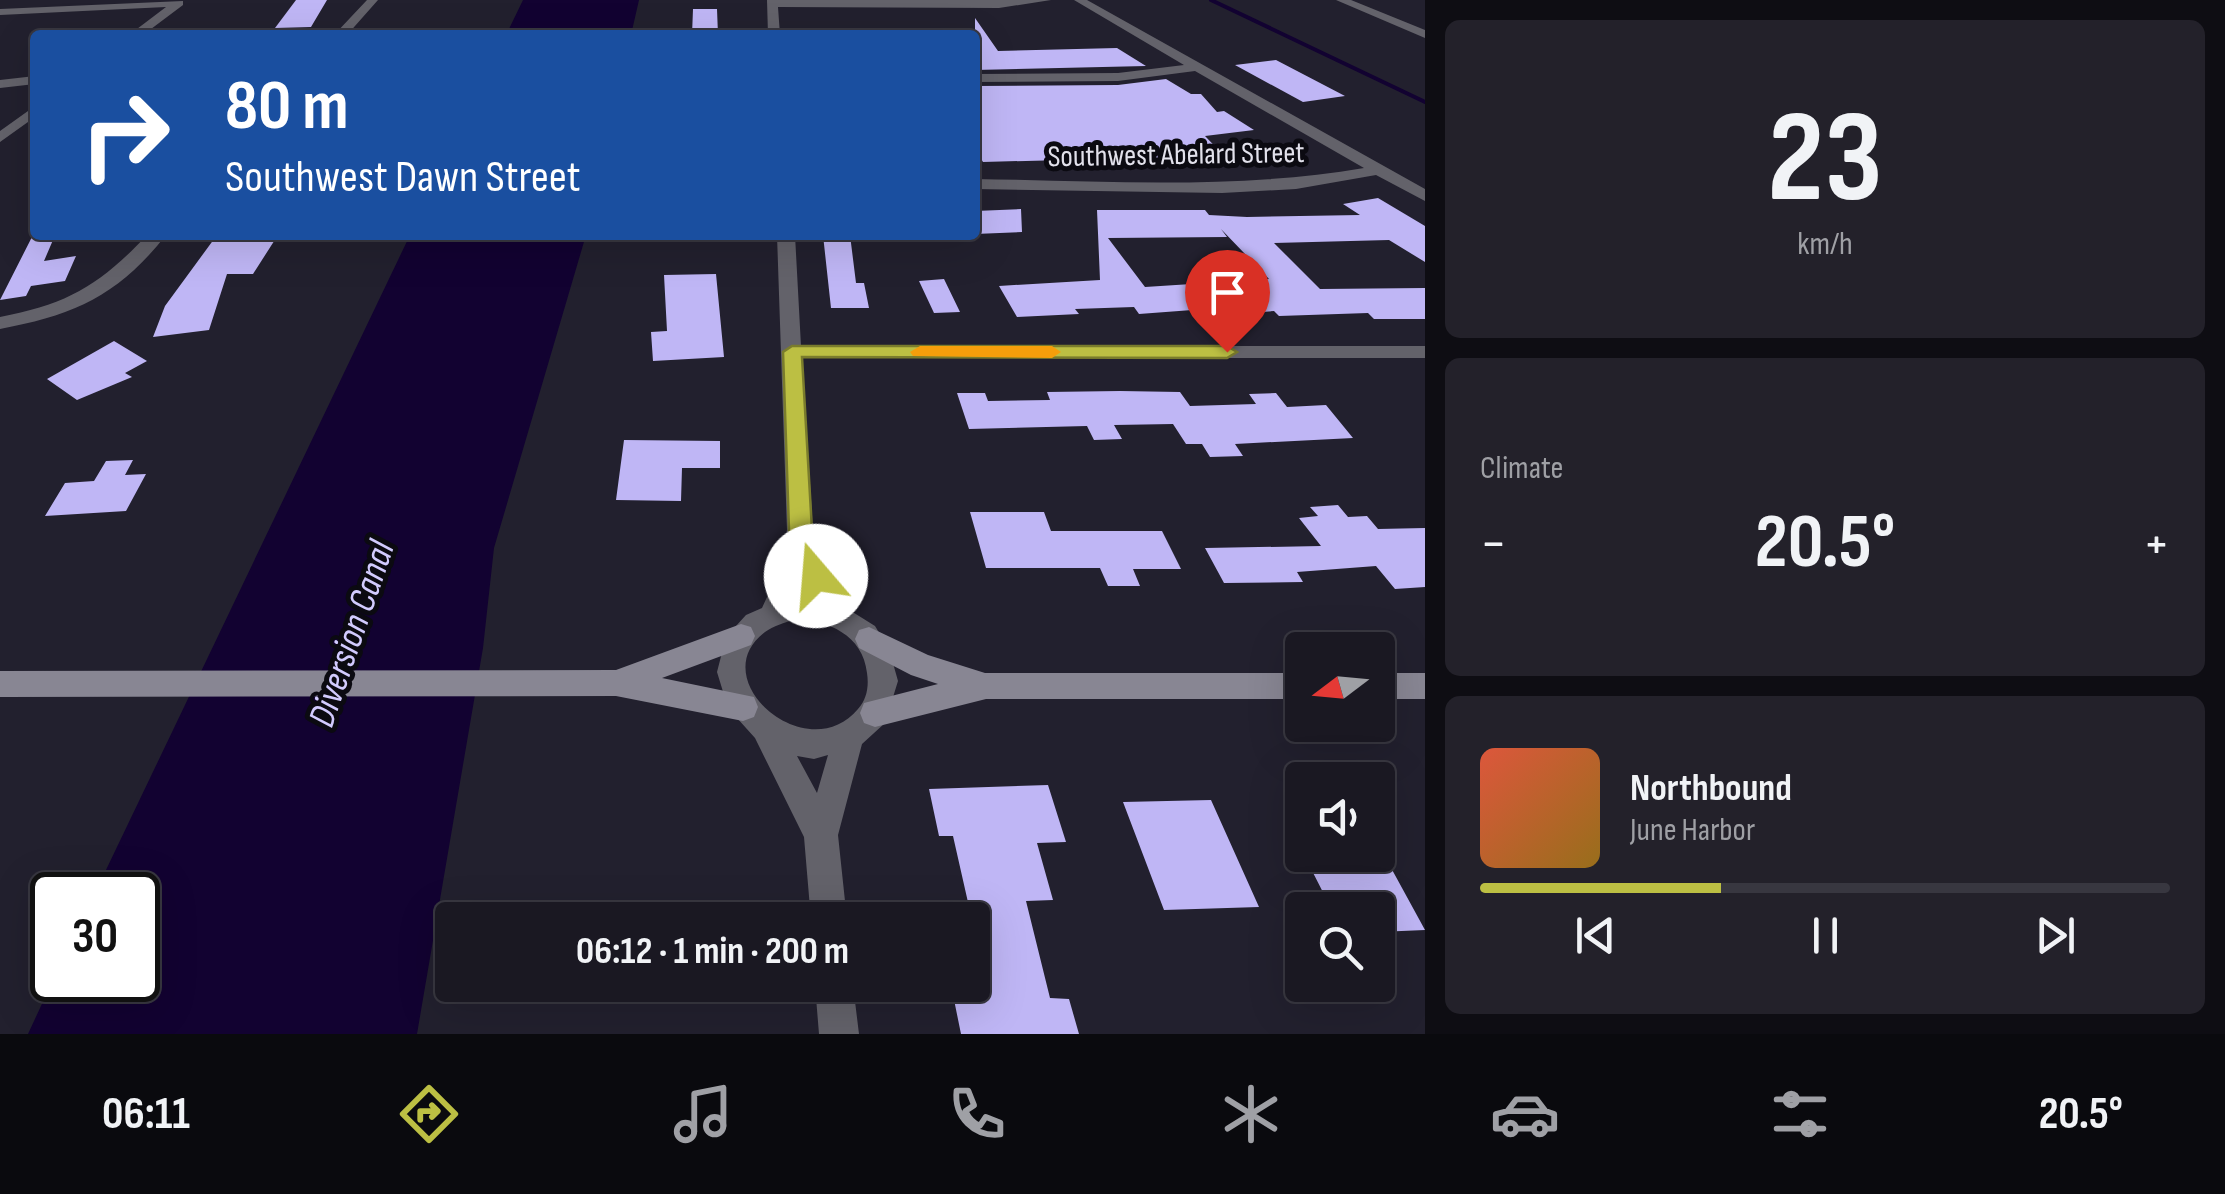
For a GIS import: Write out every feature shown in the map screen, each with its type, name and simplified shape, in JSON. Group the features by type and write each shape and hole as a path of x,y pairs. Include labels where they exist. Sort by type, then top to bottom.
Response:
{"street":[{"path":"345,30 373,0"},
{"path":"774,30 772,2 999,4 1046,0"},
{"path":"1079,0 1425,196"},
{"path":"1341,0 1425,34"},
{"path":"8,7 32,13 181,2"},
{"path":"141,30 181,2"},
{"path":"980,78 1118,77 1195,67"},
{"path":"0,84 30,81"},
{"path":"0,138 30,114"},
{"name":"Southwest Abelard Street","path":"980,184 1222,188 1296,184 1378,170"},
{"path":"0,322 61,313 114,282 152,240"},
{"path":"774,612 790,574 800,530 786,240"},
{"path":"792,352 1425,352"},
{"path":"800,530 832,613"},
{"path":"616,683 741,636 755,622 774,612 813,608 853,624 869,639 921,666 986,686"},
{"path":"741,636 730,670 733,689 742,708 767,730 821,835"},
{"path":"767,730 808,743 849,736 875,713 884,676 869,639"},
{"path":"0,684 616,683 742,708"},
{"path":"875,713 986,686 1285,686"},
{"path":"1395,686 1425,686"},
{"path":"827,902 821,835 849,736"},
{"path":"836,1002 839,1034"}],"water":[{"path":"523,0 639,0 632,30 508,30"},
{"name":"Diversion Canal","path":"408,240 585,240 494,548 483,648 440,902 435,902 435,929 417,1034 28,1034 43,1002 160,1002 160,872 105,872"}],"building":[{"path":"296,0 327,0 311,27 275,28"},
{"path":"693,9 717,9 718,30 692,30"},
{"path":"975,18 998,51 1117,48 1146,66 980,70 980,30 975,30"},
{"path":"1276,60 1345,96 1303,102 1235,65"},
{"path":"1166,79 1191,94 1201,94 1217,112 1224,111 1254,130 1205,136 1229,161 1145,162 1142,158 983,162 980,157 980,86 1118,85"},
{"path":"1378,198 1425,226 1425,262 1389,240 1274,243 1320,289 1425,288 1425,319 1374,319 1368,313 1279,316 1274,311 1225,315 1219,308 1139,314 1134,307 1075,309 1079,314 1017,317 999,286 1100,280 1097,210 1205,210 1209,215 1247,217 1360,215 1343,204","holes":["1221,229 1269,279 1145,287 1108,238 1227,237"]},
{"path":"1021,209 1022,232 980,234 980,211"},
{"path":"30,240 53,240 44,261 76,256 65,281 31,286 26,296 0,300"},
{"path":"213,240 275,240 253,274 227,274 209,330 153,337 165,306"},
{"path":"824,240 851,240 856,283 864,283 869,308 831,308"},
{"path":"716,274 724,357 653,361 651,332 667,331 664,275"},
{"path":"944,279 960,312 934,313 919,281"},
{"path":"114,341 147,361 125,373 132,377 77,400 47,379"},
{"path":"1047,392 1180,392 1190,406 1256,404 1249,394 1276,393 1287,407 1326,405 1353,438 1235,444 1243,456 1210,457 1202,444 1186,444 1173,424 1114,425 1122,439 1094,440 1087,426 969,429 957,393 985,393 988,401 1050,400"},
{"path":"624,440 720,441 720,468 682,468 681,501 616,500"},
{"path":"133,460 125,475 146,474 126,511 45,516 65,483 94,481 106,461"},
{"path":"1338,505 1348,517 1367,516 1378,529 1425,528 1425,587 1395,589 1376,566 1297,572 1303,582 1224,583 1205,548 1321,546 1299,518 1318,516 1310,507"},
{"path":"970,512 1044,512 1051,531 1162,531 1181,569 1133,569 1140,586 1108,586 1100,568 986,568"},
{"path":"1048,785 1066,842 1037,843 1053,900 1026,901 1050,998 1069,999 1079,1034 961,1034 954,1002 990,1002 990,902 968,902 953,836 939,836 929,789"},
{"path":"1211,800 1259,907 1164,910 1123,802"},
{"path":"1313,872 1393,872 1425,930 1395,931 1395,892 1323,892"}],"waterway":[{"path":"1211,0 1425,102"}],"slow traffic":[{"path":"920,352 1052,352"}],"route":[{"path":"816,576 800,530 792,352 1227,352"}]}
